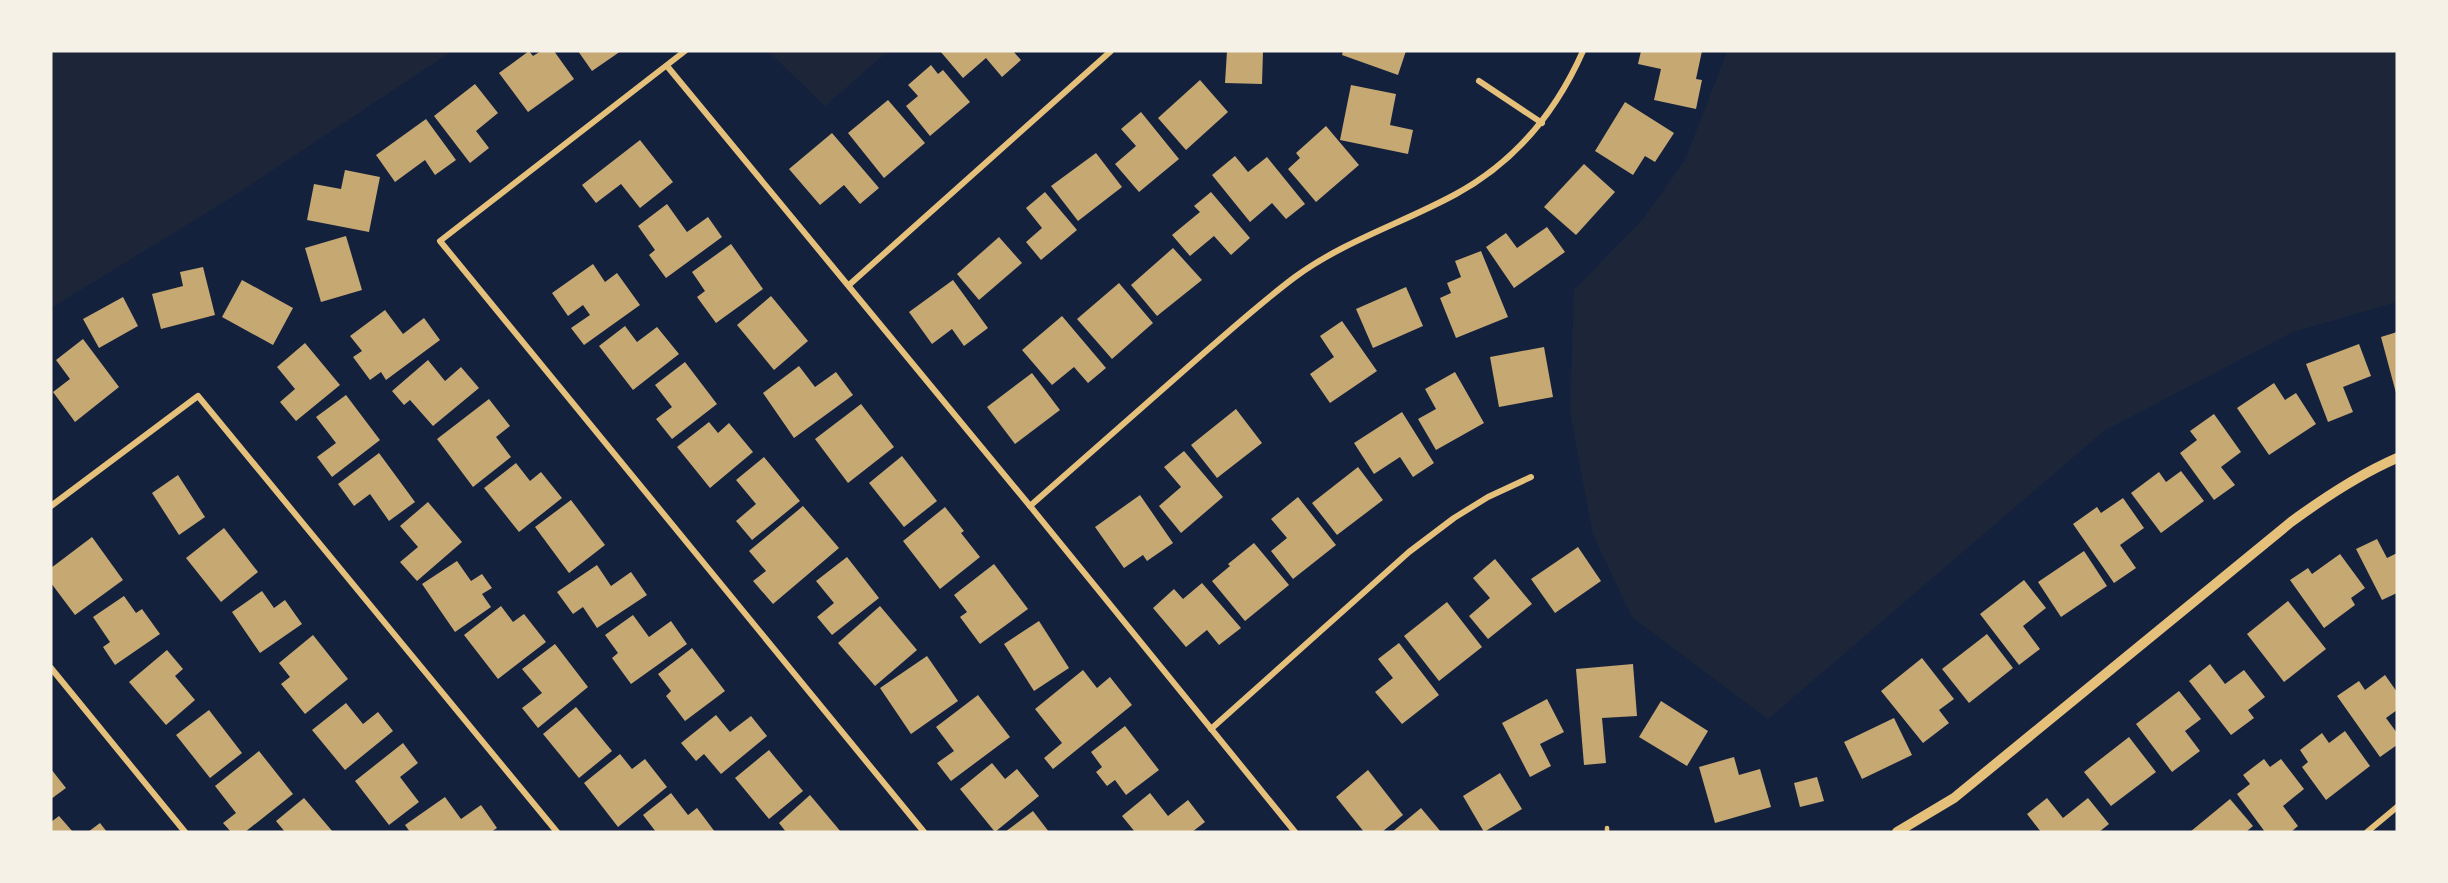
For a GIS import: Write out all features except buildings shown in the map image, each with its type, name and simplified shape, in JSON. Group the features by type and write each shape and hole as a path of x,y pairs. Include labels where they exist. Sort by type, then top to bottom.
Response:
{"street":[{"path":"685,51 440,241 924,832"},
{"path":"849,285 1111,51"},
{"path":"1030,506 1239,322 1297,276 1366,236 1455,195 1479,180 1523,145 1542,123 1568,84 1583,51"},
{"path":"668,66 1295,832"},
{"path":"1479,81 1542,123"},
{"path":"51,506 198,396 557,832"},
{"path":"1898,832 1954,798 2300,515 2327,495 2366,472 2397,458"},
{"path":"1211,729 1409,552 1488,497 1531,477"},
{"path":"51,668 185,832"},
{"path":"2367,832 2397,807"}],"shaded area":[{"path":"51,51 452,51 229,199 51,308"},
{"path":"768,51 888,51 825,106"},
{"path":"1726,51 2397,51 2397,302 2293,332 2104,431 1768,719 1632,617 1593,535 1570,412 1574,290 1643,219 1685,160"}]}
